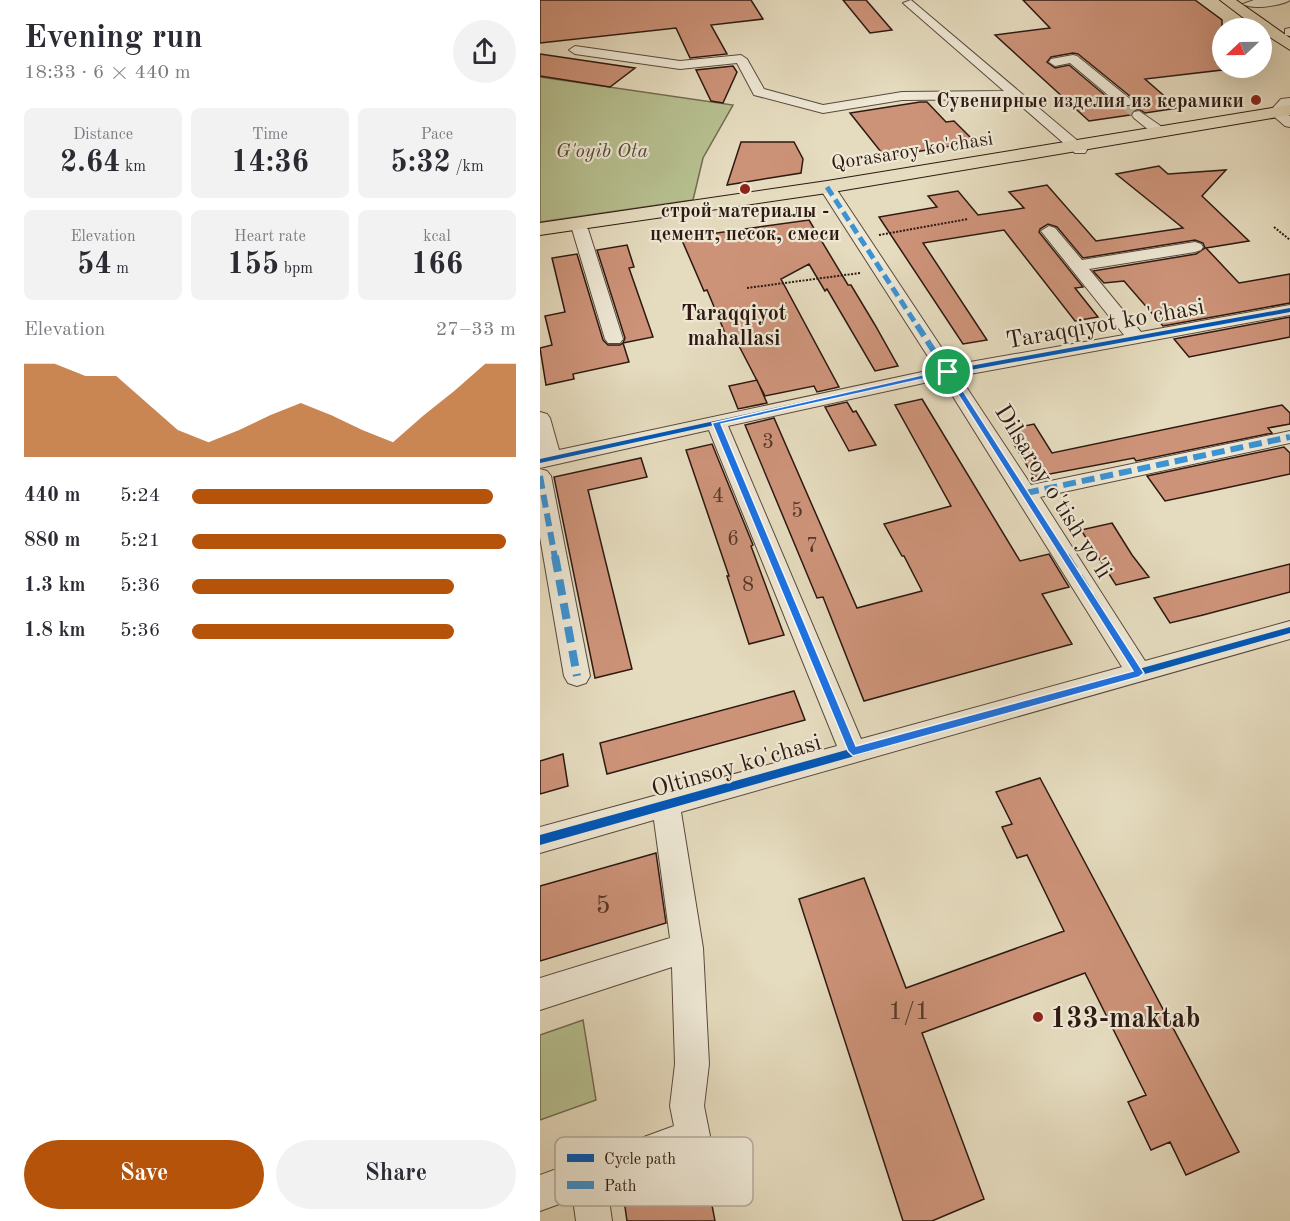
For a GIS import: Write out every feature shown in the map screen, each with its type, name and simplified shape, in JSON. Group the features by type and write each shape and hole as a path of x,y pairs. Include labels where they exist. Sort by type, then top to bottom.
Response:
{"main road":[{"path":"1227,0 1290,45"},
{"path":"1247,2 1290,32"},
{"name":"Qorasaroy ko'chasi","path":"1077,148 1160,132 1287,113"},
{"name":"Qorasaroy ko'chasi","path":"540,235 829,190 1287,113"},
{"name":"Qorasaroy ko'chasi","path":"540,229 829,190"}],"street":[{"path":"1247,2 1284,0"},
{"path":"909,3 1077,148"},
{"path":"575,50 680,64 741,59 759,92 823,109 902,96 1015,94"},
{"path":"1055,62 1073,59 1125,102"},
{"path":"1139,115 1160,132"},
{"name":"Dilsaroy o'tish yo'li","path":"829,190 1026,493 1139,673"},
{"path":"580,229 614,339"},
{"path":"1049,231 1136,337"},
{"path":"1078,266 1195,247"},
{"name":"Taraqqiyot ko'chasi","path":"544,465 716,423 948,372 1290,310"},
{"path":"540,418 544,465 577,676"},
{"path":"716,423 853,751"},
{"path":"1026,493 1290,437"},
{"name":"Oltinsoy ko'chasi","path":"540,840 1290,630"},
{"path":"666,806 687,948 692,1064 687,1106 693,1136 690,1137"},
{"path":"540,994 687,948"},
{"path":"540,1193 555,1187"},
{"path":"592,1206 594,1221"}],"path":[{"path":"860,238 968,219"},
{"path":"1274,226 1290,240"},
{"path":"747,288 882,270"}],"green space":[{"name":"G'oyib Ota","path":"540,77 733,105 703,158 693,200 540,222"},
{"path":"583,1020 596,1100 540,1120 540,1035"}],"building":[{"path":"540,0 751,0 763,19 711,25 727,54 690,58 676,28 540,43"},
{"path":"843,0 866,0 892,30 870,33"},
{"path":"1023,0 1195,0 1219,18 1212,18 1212,71 1145,79 1178,108 1145,113 1139,109 1132,111 1130,115 1089,121 995,35 1050,28","holes":["1078,54 1134,101 1132,106 1119,107 1069,65 1055,68 1047,62 1051,57"]},
{"path":"540,54 635,68 610,87 540,76"},
{"path":"733,66 737,72 723,103 711,101 696,70"},
{"path":"927,102 946,122 954,121 975,142 885,157 850,113"},
{"path":"741,142 794,142 803,159 801,173 727,185"},
{"path":"1159,166 1168,174 1226,170 1202,196 1249,241 1206,248 1239,283 1290,274 1290,303 1163,326 1124,281 1104,283 1093,271 1196,254 1205,248 1203,243 1195,240 1083,258 1057,227 1048,224 1039,232 1083,287 1075,288 1098,317 1075,321 1004,230 923,243 987,340 963,344 879,217 937,207 928,196 958,191 978,215 1024,208 1009,192 1047,185 1096,241 1183,228 1116,174"},
{"path":"809,220 848,285 851,285 898,366 875,371 827,289 825,291 809,264 781,279 839,387 817,392 814,386 765,396 738,344 730,345 707,290 704,291 681,238"},
{"path":"627,245 634,267 629,268 653,337 623,343 625,338 597,250"},
{"path":"577,254 603,340 608,345 623,343 629,362 573,374 574,379 546,385 540,348 552,345 545,316 565,312 552,258"},
{"path":"1290,317 1290,337 1189,357 1174,339"},
{"path":"757,380 767,403 738,409 729,386"},
{"path":"922,399 1020,561 1049,554 1069,587 1042,594 1072,644 864,701 823,597 817,598 745,425 774,418 857,608 922,591 884,524 951,506 895,405"},
{"path":"847,402 853,412 856,411 876,445 849,451 825,407"},
{"path":"1282,405 1290,413 1290,424 1268,428 1272,433 1136,461 1134,458 1034,477 1005,430 1034,424 1052,453"},
{"path":"712,444 753,545 751,546 784,635 749,644 727,576 729,576 686,450"},
{"path":"1284,447 1290,453 1290,474 1165,501 1147,476"},
{"path":"641,458 647,477 588,490 632,669 595,678 554,477"},
{"path":"1112,523 1149,577 1116,585 1081,530"},
{"path":"1290,564 1290,592 1203,615 1170,623 1154,598"},
{"path":"794,691 805,720 607,774 600,743"},
{"path":"563,754 568,786 540,794 540,761"},
{"path":"1040,778 1239,1152 1186,1175 1170,1142 1151,1150 1128,1102 1146,1095 1085,973 922,1033 984,1199 932,1221 903,1221 799,899 864,878 906,988 1064,931 1027,855 1017,858 1002,827 1012,824 996,792"},
{"path":"656,853 666,923 540,961 540,886"},
{"path":"625,1206 712,1206 715,1221 627,1221"}],"tunnel":[{"path":"1125,102 1139,115"}],"marked path":[{"path":"827,187 1026,493 1139,673"},
{"path":"716,422 853,751"},
{"path":"1026,493 1290,437"},
{"path":"540,476 577,676"}],"cycle path":[{"path":"540,461 948,372 1290,310"},
{"path":"540,840 1290,630"}],"place":[{"name":"Сувенирные изделия из керамики","path":"1256,100"},
{"name":"строй материалы - цемент, песок, смеси","path":"745,189"},
{"name":"133-maktab","path":"1038,1017"}],"district":[{"name":"Taraqqiyot mahallasi","path":"734,324"}],"route":[{"path":"948,372 1139,673 853,751 716,423 948,372"}]}
